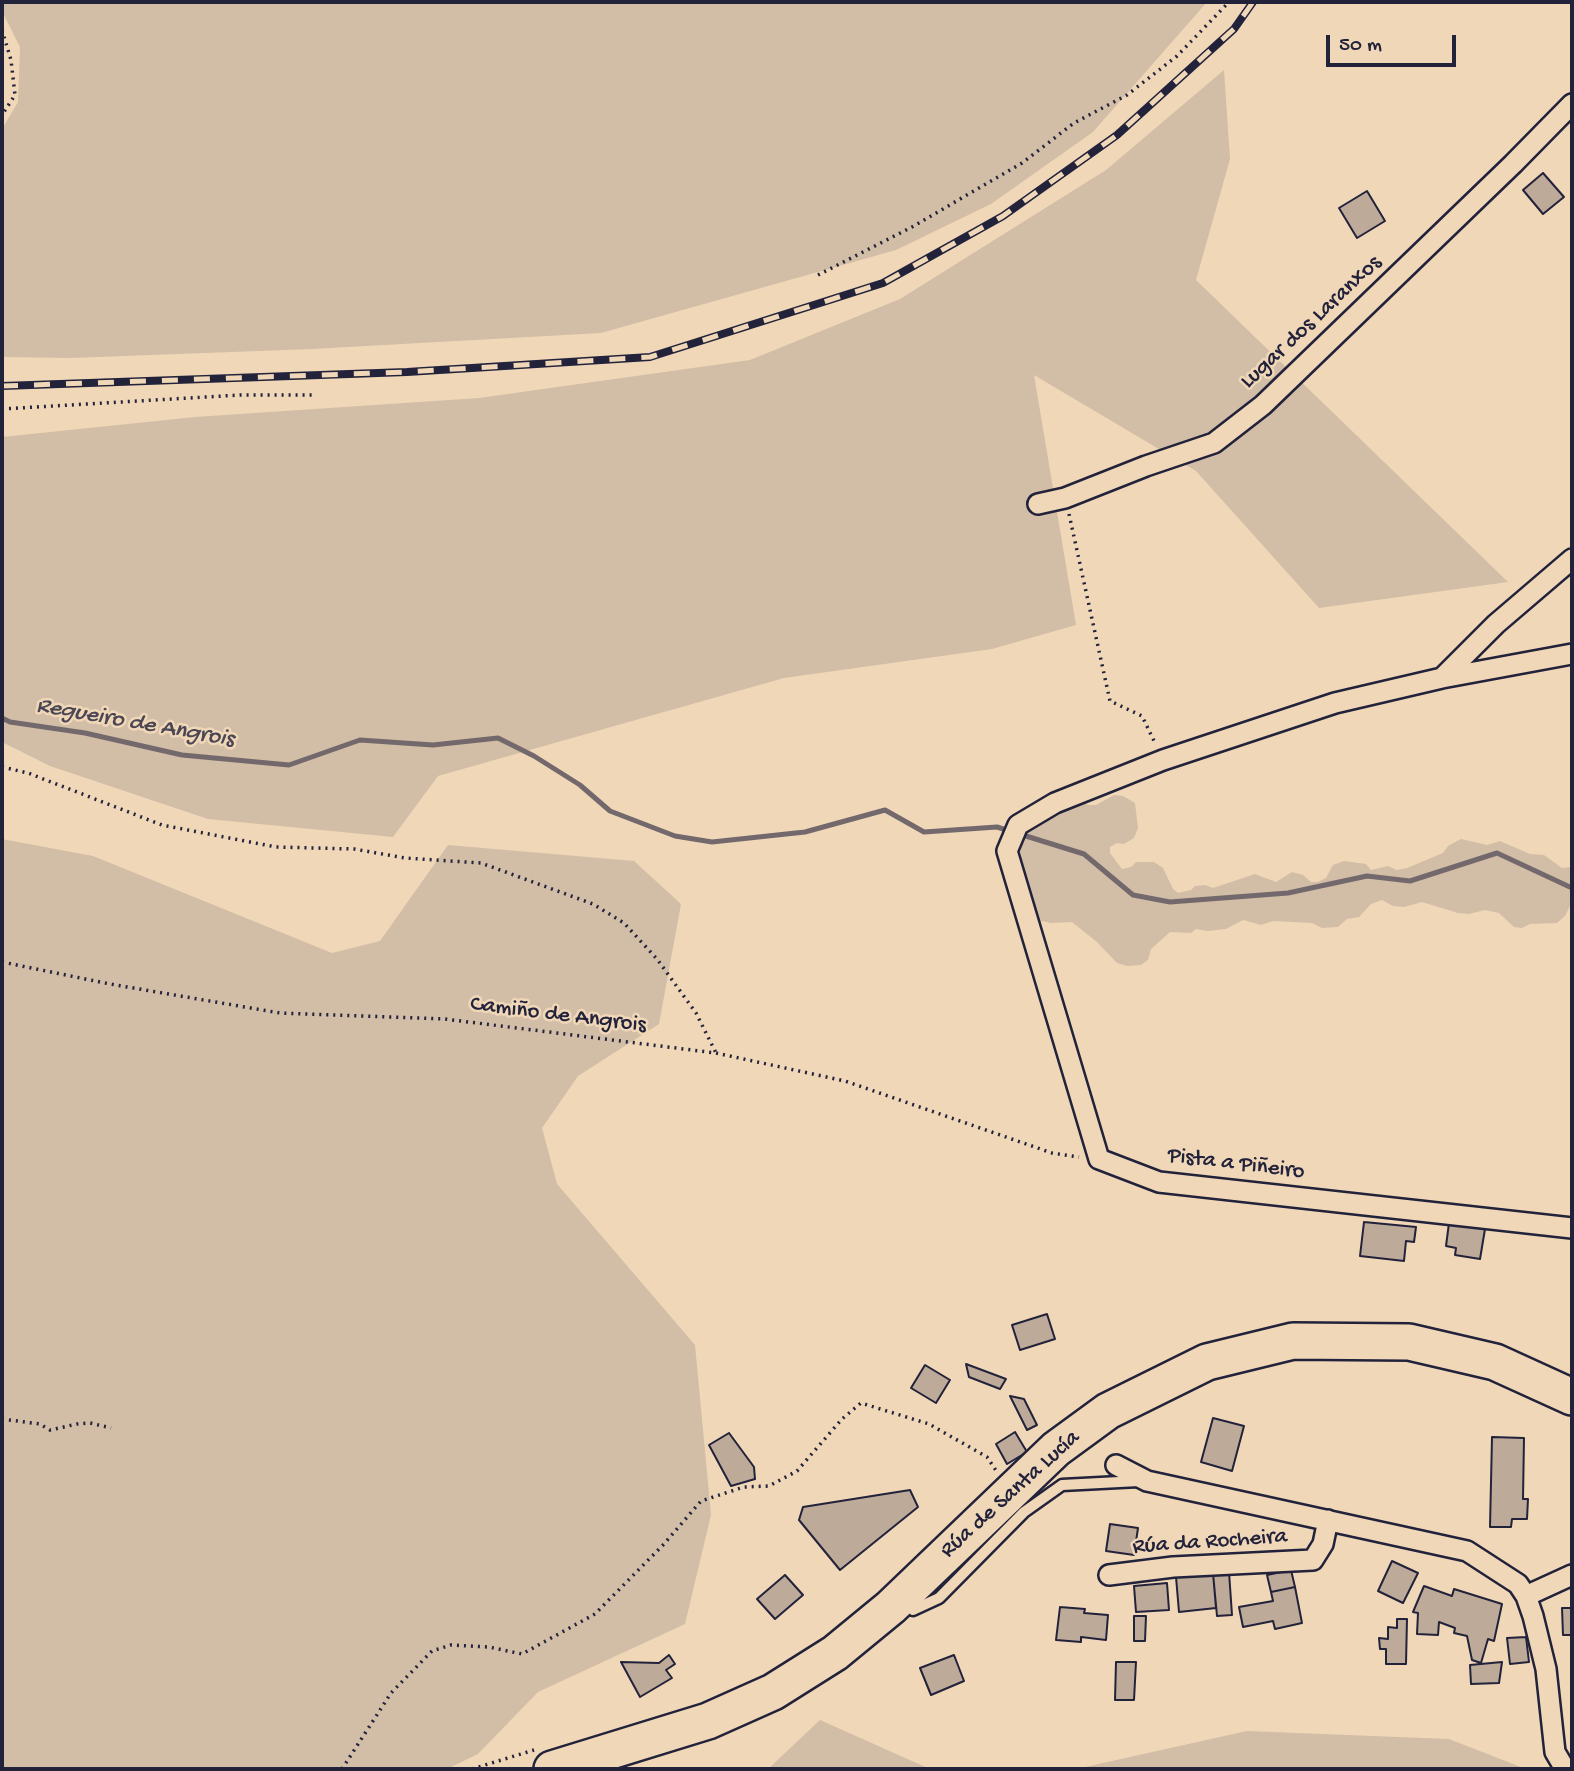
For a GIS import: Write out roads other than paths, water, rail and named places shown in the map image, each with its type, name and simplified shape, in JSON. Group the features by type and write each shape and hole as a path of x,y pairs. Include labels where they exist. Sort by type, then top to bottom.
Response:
{"highway":[{"name":"Rúa de Santa Lucía","path":"558,1767 708,1721 773,1692 794,1679 835,1653 891,1607 1056,1448 1108,1411 1207,1362 1293,1341 1409,1342 1495,1362 1572,1396"},
{"name":"Rúa de Santa Lucía","path":"617,1769 727,1733 767,1715 824,1683 877,1645 1037,1486 1099,1438 1154,1404 1224,1376 1297,1359 1377,1354 1440,1361 1510,1382 1559,1401 1572,1409"}],"street":[{"name":"Lugar dos Laranxos","path":"1038,504 1065,498 1214,443 1263,405 1420,255 1572,104"},
{"path":"1443,678 1496,624 1572,559"},
{"path":"1443,678 1572,654"},
{"name":"Pista a Piñeiro","path":"1443,678 1335,703 1163,760 1055,803 1014,834 1007,851 1099,1159 1159,1182 1572,1228"},
{"name":"Rúa da Rocheira","path":"1116,1465 1147,1481 1466,1552 1518,1584 1526,1596"},
{"name":"Rúa da Rocheira","path":"1109,1575 1173,1567 1313,1560 1323,1544 1328,1520"},
{"path":"1564,1769 1555,1752 1546,1669 1526,1596 1572,1575"}],"lane":[{"path":"913,1610 939,1598 1024,1512 1062,1485 1147,1481"}],"waterway":[{"name":"Regueiro de Angrois","path":"2,718 10,722 85,733 182,755 289,765 360,740 433,745 498,738 534,756 580,785 610,811 675,836 712,842 805,832 885,810 924,832 997,827 1084,854 1133,895 1170,902 1288,893 1367,876 1410,881 1497,853 1572,888"}],"railway":[{"path":"2,386 407,372 650,357 883,283 1003,216 1117,135 1234,29 1253,2"}]}
